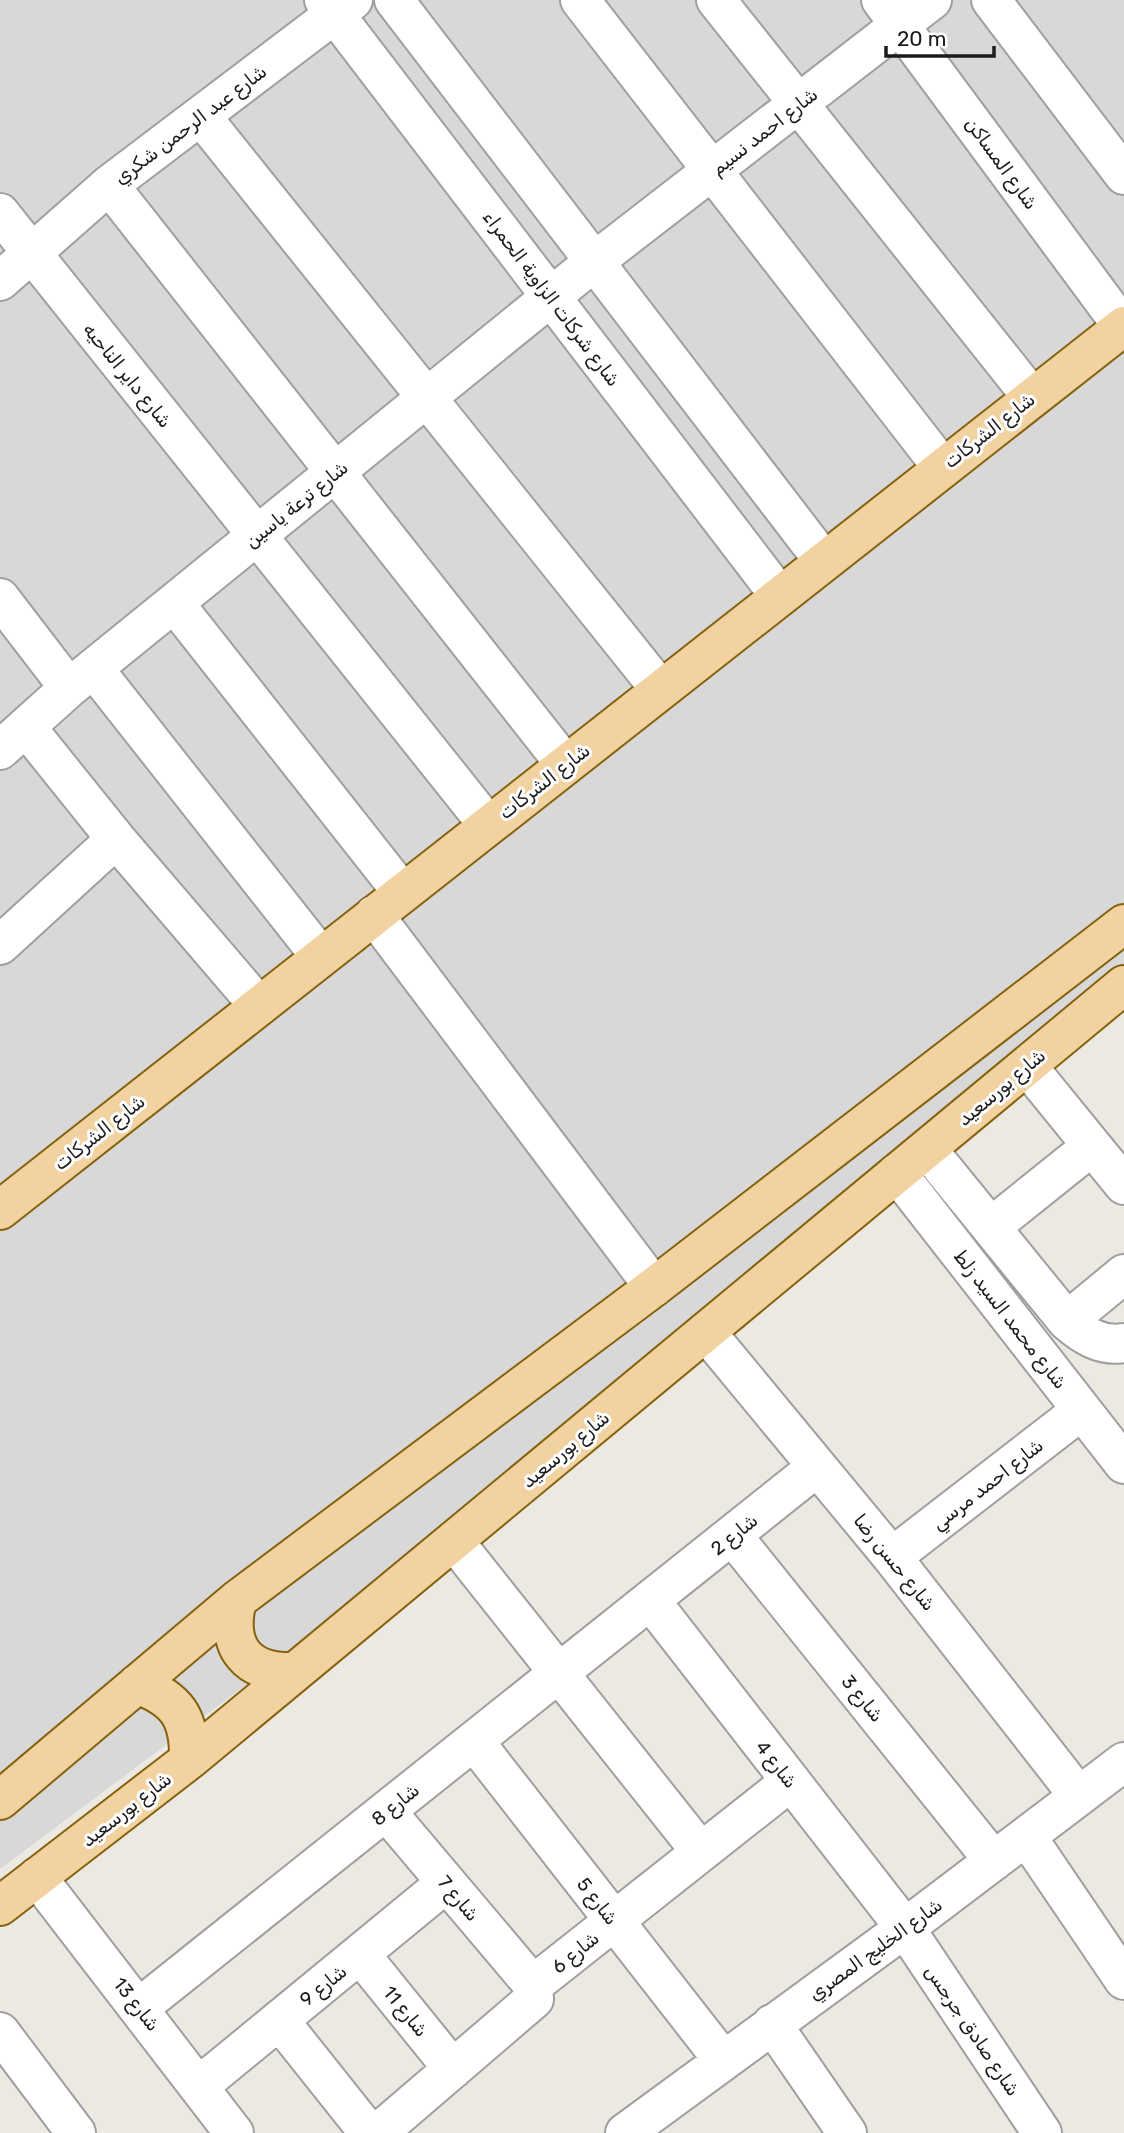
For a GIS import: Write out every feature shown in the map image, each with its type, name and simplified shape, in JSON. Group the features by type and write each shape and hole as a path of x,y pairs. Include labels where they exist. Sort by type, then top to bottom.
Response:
{"main road":[{"name":"شارع الشركات","path":"0,1210 1031,396 1115,339"},
{"path":"0,1800 237,1600 654,1287 1124,924"},
{"name":"شارع بورسعيد","path":"0,1906 190,1760 1124,985"},
{"path":"237,1600 232,1622 236,1645 251,1663 272,1673 295,1672"},
{"path":"137,1684 161,1693 180,1711 190,1735 190,1760"}],"street":[{"path":"394,0 823,560"},
{"path":"580,0 942,467"},
{"path":"716,0 1031,396"},
{"name":"شارع احمد نسيم","path":"595,261 799,104 891,13 932,0"},
{"path":"992,0 1124,175"},
{"name":"شارع عبد الرحمن شكري","path":"0,281 33,255 108,185 201,116 338,5"},
{"name":"شارع شركات الزاوية الحمراء","path":"338,5 551,296 779,595"},
{"name":"شارع المساكن","path":"891,13 1115,339"},
{"path":"201,116 660,689"},
{"path":"108,185 565,764"},
{"name":"شارع داير الناحيه","path":"0,213 488,825"},
{"name":"شارع ترعة ياسين","path":"13,739 81,679 595,261"},
{"path":"0,598 81,679 321,957"},
{"path":"174,604 388,904 654,1287"},
{"path":"13,739 116,839 258,1006"},
{"path":"0,945 116,839"},
{"path":"1027,1066 1124,1185"},
{"path":"991,1227 1092,1146"},
{"path":"927,1149 1081,1334 1098,1342 1124,1343"},
{"name":"شارع محمد السيد زلط","path":"897,1173 1124,1464"},
{"path":"1068,1321 1124,1274"},
{"name":"شارع حسن رضا","path":"706,1332 892,1557 1078,1795"},
{"name":"شارع احمد مرسي","path":"892,1557 1082,1410"},
{"name":"شارع 2","path":"650,1600 817,1467"},
{"name":"شارع 3","path":"732,1535 994,1861"},
{"path":"454,1541 701,1852"},
{"name":"شارع 8","path":"140,2007 650,1600"},
{"name":"شارع 4","path":"650,1600 905,1928"},
{"name":"شارع 5","path":"474,1741 723,2060"},
{"name":"شارع الخليج المصري","path":"625,2133 905,1928 1124,1762"},
{"name":"شارع 6","path":"378,2133 534,1999 533,1985 791,1781"},
{"name":"شارع 7","path":"386,1811 533,1985"},
{"path":"1027,1836 1124,1980"},
{"name":"شارع 13","path":"37,1877 140,2007 234,2133"},
{"name":"شارع 9","path":"199,2085 446,1883"},
{"name":"شارع صادق جرجس","path":"905,1928 1042,2133"},
{"name":"شارع 11","path":"360,1954 453,2069"},
{"path":"279,2020 369,2133"},
{"path":"772,2024 848,2133"},
{"path":"0,2032 76,2133"}],"shaded area":[{"path":"0,0 1124,0 1124,994 602,1419 0,1869"}]}
